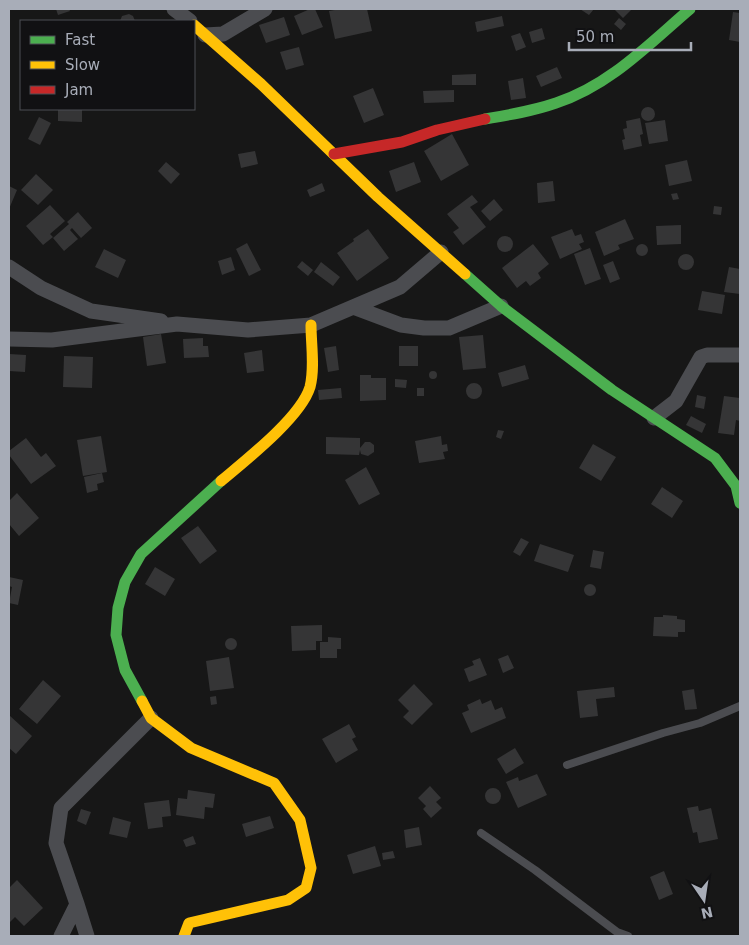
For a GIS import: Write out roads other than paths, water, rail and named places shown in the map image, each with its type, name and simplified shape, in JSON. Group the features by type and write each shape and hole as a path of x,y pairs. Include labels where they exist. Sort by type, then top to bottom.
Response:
{"street":[{"path":"174,9 189,20"},
{"path":"199,30 222,34 265,9"},
{"path":"334,154 402,142 475,120 523,113 558,103 593,86 622,68 690,9"},
{"path":"199,30 378,197 501,306 612,390 715,458 736,486 740,503"},
{"path":"9,267 41,288 91,311 177,324 248,330 310,325 400,287 441,252"},
{"path":"352,307 401,324 424,328 449,328 501,306"},
{"path":"9,339 52,340 177,324"},
{"path":"184,936 189,924 288,900 306,888 311,868 300,820 274,783 191,748 152,718 125,670 116,635 118,608 125,582 142,554 196,503 269,440 299,408 310,387 312,369 310,325"},
{"path":"654,418 676,401 701,357 706,355 740,355"},
{"path":"87,936 56,843 61,808 152,718"},
{"path":"61,936 77,904"}],"lane":[{"path":"567,765 663,733 700,723 740,706"},
{"path":"481,833 535,870 617,932 628,936"}]}
